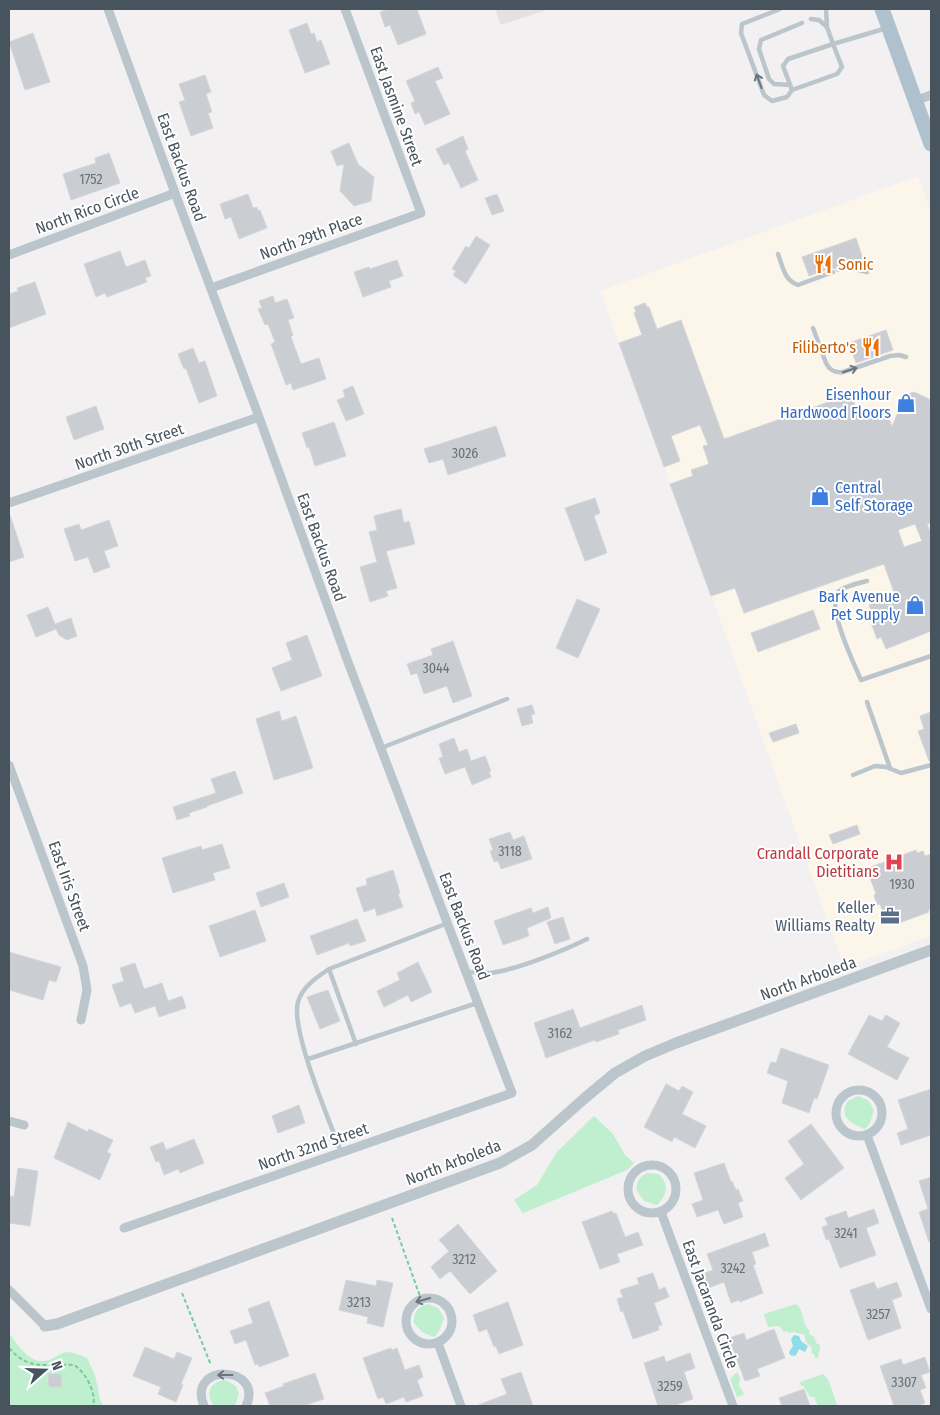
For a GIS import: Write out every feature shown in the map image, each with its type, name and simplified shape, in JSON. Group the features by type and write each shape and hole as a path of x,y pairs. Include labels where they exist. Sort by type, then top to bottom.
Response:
{"main road":[{"path":"882,9 931,144"}],"street":[{"name":"East Backus Road","path":"108,9 381,748 512,1093"},
{"name":"East Jasmine Street","path":"345,9 421,213"},
{"path":"916,101 931,95"},
{"name":"North Rico Circle","path":"9,255 175,194"},
{"name":"North 29th Place","path":"211,288 421,213"},
{"name":"North 30th Street","path":"9,503 259,417"},
{"name":"East Iris Street","path":"9,765 84,966 87,990 81,1020"},
{"name":"North Arboleda","path":"45,1326 58,1324 500,1163 532,1145 608,1079 645,1056 931,950"},
{"path":"861,1090 868,1092 875,1096 880,1103 882,1118 879,1126 867,1135 859,1137 846,1132 837,1120 838,1105 841,1099 853,1091 861,1090"},
{"name":"North 32nd Street","path":"124,1228 512,1093"},
{"path":"9,1121 24,1125"},
{"path":"867,1135 931,1309"},
{"path":"658,1165 671,1174 675,1181 675,1196 672,1203 661,1212 644,1212 636,1208 628,1194 630,1178 635,1171 642,1167 658,1165"},
{"name":"East Jacaranda Circle","path":"661,1212 732,1406"},
{"path":"9,1290 45,1326"},
{"path":"430,1297 438,1299 445,1303 450,1310 453,1318 450,1333 438,1343 430,1344 416,1340 407,1329 406,1321 410,1307 421,1299 430,1297"},
{"path":"438,1343 461,1406"},
{"path":"204,1406 201,1394 208,1380 214,1375 230,1373 243,1381 247,1388 249,1395 246,1406"}],"lane":[{"path":"780,9 742,24 741,33 764,96 772,101 787,97 791,88 783,66 788,59 888,28"},
{"path":"802,23 761,40 758,49 770,79 774,84 791,88 837,74 842,67 827,27 826,9"},
{"path":"811,19 820,20 827,27"},
{"path":"778,254 786,277 798,285 833,272"},
{"path":"850,268 867,272"},
{"path":"813,328 826,363 835,372 843,372 894,355 906,357"},
{"path":"867,581 841,590 835,600 837,618 861,680 931,656"},
{"path":"381,748 506,699"},
{"path":"866,702 890,768"},
{"path":"852,775 875,766 890,768 901,773 931,766"},
{"path":"341,1152 308,1059 297,1019 298,1002 303,991 317,977 329,969 448,923"},
{"path":"466,972 490,972 519,965 574,946 587,939"},
{"path":"329,969 356,1044"},
{"path":"308,1059 478,1003"}],"path":[{"path":"392,1218 421,1299"},
{"path":"182,1293 214,1375"},
{"path":"9,1348 22,1361 30,1364 43,1366 74,1365 79,1367 92,1394 93,1406"}],"shaded area":[{"path":"495,9 549,9 501,25"},
{"path":"918,176 931,212 931,936 844,967 600,291"}],"green space":[{"path":"858,1096 868,1100 874,1110 870,1123 865,1129 855,1125 845,1116 844,1111 848,1101"},
{"path":"594,1116 613,1134 625,1155 634,1163 627,1170 523,1213 514,1200 537,1185 557,1152"},
{"path":"647,1173 658,1174 666,1185 665,1194 657,1205 644,1201 637,1191 639,1180"},
{"path":"428,1304 438,1308 444,1318 439,1331 434,1337 422,1332 414,1323 414,1316 417,1310 421,1306"},
{"path":"796,1304 801,1310 805,1324 810,1331 809,1334 819,1344 818,1358 815,1358 814,1354 811,1353 812,1348 805,1341 805,1335 784,1332 779,1326 768,1327 764,1314"},
{"path":"9,1333 26,1354 36,1360 49,1360 68,1352 87,1358 95,1375 103,1406 9,1406"},
{"path":"737,1372 740,1377 739,1386 744,1393 737,1397 730,1379"},
{"path":"823,1374 828,1379 837,1405 835,1406 818,1406 814,1397 810,1397 803,1385 801,1386 800,1382"},
{"path":"226,1380 236,1386 239,1394 235,1406 214,1406 209,1392 216,1382"}],"water":[{"path":"794,1335 799,1336 801,1341 808,1346 805,1352 799,1349 794,1356 790,1355 789,1352 793,1346 791,1339"}],"building":[{"path":"390,9 417,9 426,34 398,45 390,25 385,27 380,12"},
{"path":"307,23 311,34 314,33 317,42 321,40 330,64 305,73 289,30"},
{"path":"33,33 50,82 25,90 9,42"},
{"path":"438,67 443,78 435,81 450,114 425,125 419,112 415,114 411,103 415,101 406,81"},
{"path":"205,75 211,92 206,94 212,112 208,113 213,128 191,136 179,102 185,100 179,84"},
{"path":"463,136 468,149 465,151 478,180 461,188 449,163 444,165 436,149"},
{"path":"349,143 358,164 374,177 371,201 354,206 340,191 344,164 337,166 331,151"},
{"path":"109,153 120,183 71,200 63,174 96,163 95,158"},
{"path":"248,194 253,208 257,207 258,211 260,210 267,228 239,239 231,217 225,219 220,204"},
{"path":"497,194 504,211 492,215 485,198"},
{"path":"476,236 490,245 466,284 453,275 456,271 452,269 466,246 469,248"},
{"path":"856,238 864,262 857,265 848,264 846,269 837,272 836,269 832,268 809,276 802,257"},
{"path":"120,251 126,267 145,260 151,276 145,278 147,282 107,297 105,293 96,297 84,264"},
{"path":"397,260 403,276 389,281 391,287 363,297 354,272"},
{"path":"35,282 46,314 9,328 9,294 18,291 17,288"},
{"path":"273,296 275,303 287,299 294,318 288,320 293,335 291,337 301,364 319,358 326,379 293,390 291,383 286,385 271,344 275,342 268,324 265,325 258,309 262,308 259,301"},
{"path":"645,303 649,307 657,329 681,320 724,439 851,394 860,419 886,410 892,427 905,395 914,392 929,399 931,406 931,523 927,524 931,534 931,631 886,649 881,637 877,639 869,617 873,616 869,605 895,595 884,564 744,613 735,588 711,596 670,484 693,476 691,470 709,464 703,446 708,445 700,425 671,436 680,461 664,467 619,343 642,335 634,313 636,312 634,307","holes":["915,524 922,541 904,547 898,530"]},
{"name":"Filiberto's","path":"886,330 893,350 856,363 849,343"},
{"path":"193,348 199,363 205,361 217,396 199,403 186,368 184,369 178,354"},
{"path":"353,386 364,414 346,421 337,400 345,397 343,390"},
{"path":"96,406 104,429 74,440 66,417"},
{"path":"334,422 346,456 315,466 302,433"},
{"path":"496,426 506,456 448,475 443,459 429,463 424,449"},
{"path":"595,498 600,513 594,516 607,553 585,561 565,508"},
{"path":"401,509 404,523 409,521 415,544 386,551 397,588 386,591 388,596 370,602 360,567 377,562 369,532 377,530 374,516"},
{"path":"9,515 24,557 9,562"},
{"path":"109,520 118,546 104,551 110,567 94,573 88,557 75,561 64,529 79,524 81,530"},
{"path":"577,599 600,609 578,658 556,648"},
{"path":"48,607 55,624 71,618 77,636 67,640 59,635 56,629 36,637 27,615"},
{"path":"813,610 820,629 758,652 751,633"},
{"path":"307,635 322,676 281,691 272,668 292,660 286,643"},
{"path":"453,641 472,696 453,703 447,686 424,694 417,673 411,675 407,664 433,655 431,649"},
{"path":"532,705 535,714 531,715 533,723 522,726 517,709"},
{"path":"279,711 282,721 296,716 313,768 274,780 256,719"},
{"path":"931,712 931,761 929,761 918,731 924,729 920,716"},
{"path":"796,724 799,733 773,742 769,733"},
{"path":"454,738 459,752 467,749 471,761 485,756 491,771 489,772 491,777 472,785 465,767 445,774 439,758 443,757 439,744"},
{"path":"235,771 243,793 189,813 190,816 177,820 173,807 216,793 211,779"},
{"path":"857,825 860,834 833,844 829,835"},
{"path":"510,832 513,840 524,836 532,859 501,869 498,861 494,862 490,851 493,850 489,839"},
{"path":"222,844 230,868 213,873 215,880 173,893 162,858 201,846 202,850"},
{"path":"916,850 917,853 923,851 925,856 931,854 931,909 928,910 929,912 899,923 898,921 892,923 886,914 884,915 880,904 877,905 874,895 876,894 869,875 873,873 871,867"},
{"path":"393,870 403,907 377,916 375,908 364,912 356,888 367,885 366,879"},
{"path":"284,883 289,897 261,907 256,893"},
{"path":"548,907 551,918 527,928 529,936 503,945 494,921 531,908 533,913"},
{"path":"255,910 266,941 220,957 209,926"},
{"path":"563,917 570,939 555,944 547,922"},
{"path":"357,919 366,941 350,946 349,943 317,955 310,936"},
{"path":"9,952 61,967 56,982 49,980 43,1000 9,990"},
{"path":"418,962 432,992 411,1002 408,995 384,1007 377,991 400,980 397,973"},
{"path":"135,963 144,989 162,983 168,1001 182,996 186,1008 159,1017 155,1006 135,1013 131,1003 120,1007 112,985 124,981 120,968"},
{"path":"328,990 340,1021 320,1029 307,997"},
{"path":"642,1005 646,1020 618,1030 619,1034 596,1042 595,1040 546,1058 534,1023 573,1009 580,1028"},
{"path":"869,1015 882,1021 886,1015 900,1023 887,1047 909,1058 897,1080 848,1054"},
{"path":"781,1048 829,1065 817,1099 814,1098 809,1113 782,1103 788,1081 767,1073 771,1062 776,1063"},
{"path":"666,1084 679,1091 682,1086 693,1092 682,1114 706,1126 695,1148 674,1137 672,1142 644,1127"},
{"path":"931,1089 931,1135 901,1145 897,1133 908,1129 898,1100"},
{"path":"299,1105 305,1123 278,1133 272,1116"},
{"path":"68,1122 88,1132 89,1129 113,1140 107,1152 111,1154 100,1180 54,1158"},
{"path":"811,1124 844,1168 801,1200 785,1178 804,1164 788,1141"},
{"path":"194,1139 204,1163 180,1173 178,1169 164,1175 159,1161 156,1162 150,1147 163,1142 166,1150"},
{"path":"724,1163 731,1182 736,1190 738,1189 743,1201 738,1203 743,1217 724,1224 718,1210 697,1217 692,1204 703,1200 694,1173"},
{"path":"18,1168 38,1171 30,1226 9,1223 9,1196 14,1197"},
{"path":"931,1177 931,1242 929,1242 919,1212 928,1209 919,1181"},
{"path":"874,1209 879,1223 866,1228 876,1255 840,1268 829,1239 826,1240 822,1227 828,1225 825,1218 846,1211 848,1218"},
{"path":"612,1211 614,1214 616,1213 625,1237 638,1232 643,1245 617,1254 620,1262 600,1269 582,1222"},
{"path":"458,1224 497,1271 470,1294 450,1271 440,1279 431,1267 449,1251 439,1240"},
{"path":"765,1233 769,1246 752,1252 756,1264 753,1265 763,1293 740,1302 739,1300 731,1303 724,1282 708,1288 703,1274 713,1270 707,1254"},
{"path":"653,1273 659,1290 665,1287 669,1297 654,1303 662,1325 658,1326 659,1330 633,1339 617,1299 623,1297 620,1290 639,1284 637,1278"},
{"path":"346,1280 376,1286 377,1280 393,1283 383,1327 367,1323 368,1317 339,1310"},
{"path":"874,1282 877,1289 897,1282 902,1296 892,1300 901,1328 868,1340 850,1290"},
{"path":"269,1301 289,1356 259,1367 258,1364 255,1365 246,1340 235,1344 230,1331 253,1323 248,1309"},
{"path":"508,1302 523,1345 499,1354 487,1329 479,1332 473,1315"},
{"path":"774,1329 785,1358 757,1369 760,1376 745,1381 729,1338 744,1333 746,1340"},
{"path":"145,1347 174,1359 177,1352 192,1358 176,1402 158,1394 161,1387 133,1376"},
{"path":"391,1348 392,1350 397,1348 405,1370 419,1365 423,1377 417,1380 423,1396 406,1402 404,1397 386,1404 383,1397 378,1399 363,1358"},
{"path":"690,1353 695,1368 684,1372 693,1399 673,1406 658,1406 644,1363 664,1356 666,1362"},
{"path":"925,1357 930,1372 921,1375 926,1388 920,1390 925,1403 916,1406 894,1406 880,1366 901,1359 903,1365"},
{"path":"521,1372 533,1406 476,1406 507,1394 501,1379"},
{"path":"315,1373 324,1399 303,1406 270,1406 265,1393 284,1386 283,1384"},
{"path":"48,1374 61,1374 62,1387 49,1387"},
{"path":"804,1389 810,1406 782,1406 779,1398"}],"place":[{"name":"Sonic","path":"823,264"},
{"name":"Filiberto's","path":"871,347"},
{"name":"Eisenhour Hardwood Floors","path":"906,403"},
{"name":"Central Self Storage","path":"820,496"},
{"name":"Bark Avenue Pet Supply","path":"915,605"},
{"name":"Crandall Corporate Dietitians","path":"894,862"},
{"name":"Keller Williams Realty","path":"890,916"}]}
